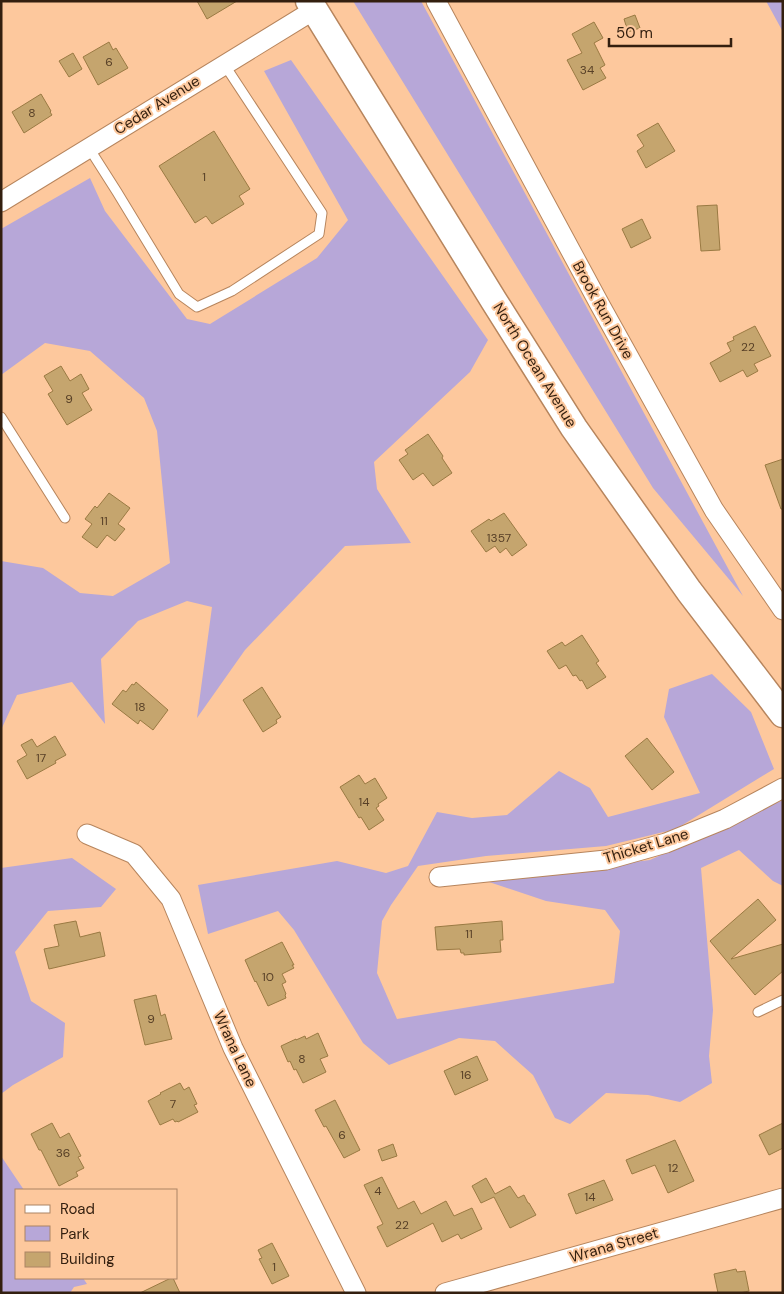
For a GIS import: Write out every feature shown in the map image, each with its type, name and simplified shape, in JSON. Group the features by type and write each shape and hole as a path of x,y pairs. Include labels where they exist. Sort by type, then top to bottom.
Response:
{"main road":[{"name":"North Ocean Avenue","path":"311,5 574,428 689,591 783,714"}],"street":[{"name":"Brook Run Drive","path":"436,1 600,305 714,510 783,610"},
{"name":"Cedar Avenue","path":"1,202 224,64 311,5"},
{"name":"Thicket Lane","path":"439,877 606,860 675,840 725,819 783,788"},
{"name":"Wrana Lane","path":"87,834 134,854 171,899 233,1048 356,1293"},
{"name":"Wrana Street","path":"446,1293 783,1198"}],"lane":[{"path":"89,148 118,192 179,294 197,307 232,291 319,234 322,213 224,64"},
{"path":"1,417 65,518"},
{"path":"758,1012 783,1000"}],"green space":[{"path":"353,1 421,1 743,596 653,488"},
{"path":"766,1 783,1 783,32"},
{"path":"291,60 488,340 470,372 374,462 377,489 411,543 345,546 245,650 197,718 212,607 187,601 138,621 101,659 105,724 72,682 17,695 1,730 1,561 43,568 80,593 113,596 170,563 157,431 144,398 90,351 45,343 1,375 1,229 90,178 105,211 187,319 210,324 317,258 348,220 264,71"},
{"path":"712,674 751,712 774,769 676,829 606,846 486,856 418,866 382,921 377,973 397,1019 614,983 620,931 605,910 546,901 486,881 650,860 783,800 783,886 773,881 739,850 701,868 713,1010 709,1056 712,1083 680,1102 648,1095 606,1093 570,1124 555,1118 533,1075 495,1041 459,1038 389,1065 363,1043 294,930 278,911 208,934 198,885 337,861 386,873 408,866 437,812 472,818 507,815 559,771 590,788 608,817 700,793 664,717 669,689"},
{"path":"72,858 116,889 101,907 48,911 15,952 31,1001 65,1023 63,1057 13,1085 1,1094 1,868"},
{"path":"1,1156 23,1189 15,1189 15,1279 84,1279 87,1284 74,1287 70,1293 1,1293"}],"building":[{"path":"197,1 237,1 207,19"},
{"path":"635,15 640,28 628,32 624,19"},
{"path":"594,22 603,38 594,43 605,65 600,68 606,78 583,90 567,60 582,53 572,34"},
{"path":"109,42 113,50 116,48 128,68 98,85 83,57"},
{"path":"73,53 82,69 69,77 59,61"},
{"path":"41,94 52,115 24,133 12,112"},
{"path":"658,123 675,151 646,168 637,151 644,146 637,135"},
{"path":"214,131 250,189 239,196 244,204 212,224 206,216 195,223 159,166"},
{"path":"717,205 720,250 701,251 697,206"},
{"path":"642,219 651,238 631,248 622,229"},
{"path":"755,326 771,356 754,364 758,371 747,377 743,370 720,382 710,363 731,351 727,343 734,340 733,337"},
{"path":"61,366 70,381 81,374 89,389 82,393 92,410 67,425 48,394 53,391 44,376"},
{"path":"428,434 452,473 433,486 423,473 413,480 399,460 408,454 405,450"},
{"path":"783,459 783,509 781,509 765,465"},
{"path":"109,493 130,508 118,524 125,529 115,541 107,535 97,548 82,537 92,524 85,519"},
{"path":"504,513 527,545 512,556 506,548 500,553 495,546 486,552 471,531 489,519 491,521"},
{"path":"582,635 599,661 596,663 606,677 587,689 582,680 580,681 576,675 573,676 566,665 559,669 547,651 562,642 565,646"},
{"path":"136,682 168,710 153,730 140,720 138,724 112,704 123,690 126,692"},
{"path":"262,687 281,717 276,720 277,723 263,732 243,700"},
{"path":"55,736 66,755 55,761 56,763 27,779 17,761 27,755 21,745 32,739 37,747"},
{"path":"647,738 674,772 652,790 625,756"},
{"path":"359,775 365,784 375,778 387,798 378,804 379,806 376,808 384,820 369,830 361,817 359,818 340,787"},
{"path":"758,899 776,920 731,959 783,944 783,971 755,995 710,941"},
{"path":"76,921 80,937 100,932 105,956 49,969 44,949 59,946 54,925"},
{"path":"502,921 503,940 500,940 501,952 464,955 460,949 437,950 435,927"},
{"path":"282,942 294,968 282,974 286,982 282,984 286,998 268,1006 245,960"},
{"path":"156,995 161,1016 165,1014 172,1039 145,1045 134,1000"},
{"path":"318,1033 328,1056 320,1059 326,1072 303,1083 296,1069 294,1070 290,1061 288,1062 281,1046 305,1036 306,1039"},
{"path":"477,1056 488,1080 455,1095 444,1071"},
{"path":"180,1083 184,1090 189,1087 197,1104 194,1105 198,1112 178,1122 175,1122 173,1119 160,1125 148,1101"},
{"path":"335,1100 360,1150 344,1158 315,1110"},
{"path":"52,1123 60,1138 69,1133 81,1156 78,1157 84,1168 76,1172 78,1176 59,1186 31,1134"},
{"path":"783,1123 783,1148 769,1155 759,1135"},
{"path":"675,1140 694,1181 668,1193 655,1165 632,1174 626,1160"},
{"path":"393,1144 397,1156 382,1161 378,1150"},
{"path":"382,1177 398,1209 414,1201 421,1214 446,1201 454,1216 472,1208 482,1229 461,1239 458,1234 442,1242 433,1223 387,1247 377,1227 383,1224 364,1185"},
{"path":"486,1178 495,1194 510,1186 518,1198 524,1195 536,1215 510,1228 494,1197 481,1203 472,1186"},
{"path":"604,1180 613,1200 576,1214 568,1194"},
{"path":"272,1243 289,1276 272,1284 259,1259 262,1258 258,1250"},
{"path":"736,1269 737,1272 745,1271 749,1291 718,1293 714,1274"},
{"path":"169,1279 173,1279 180,1293 140,1293"}]}
